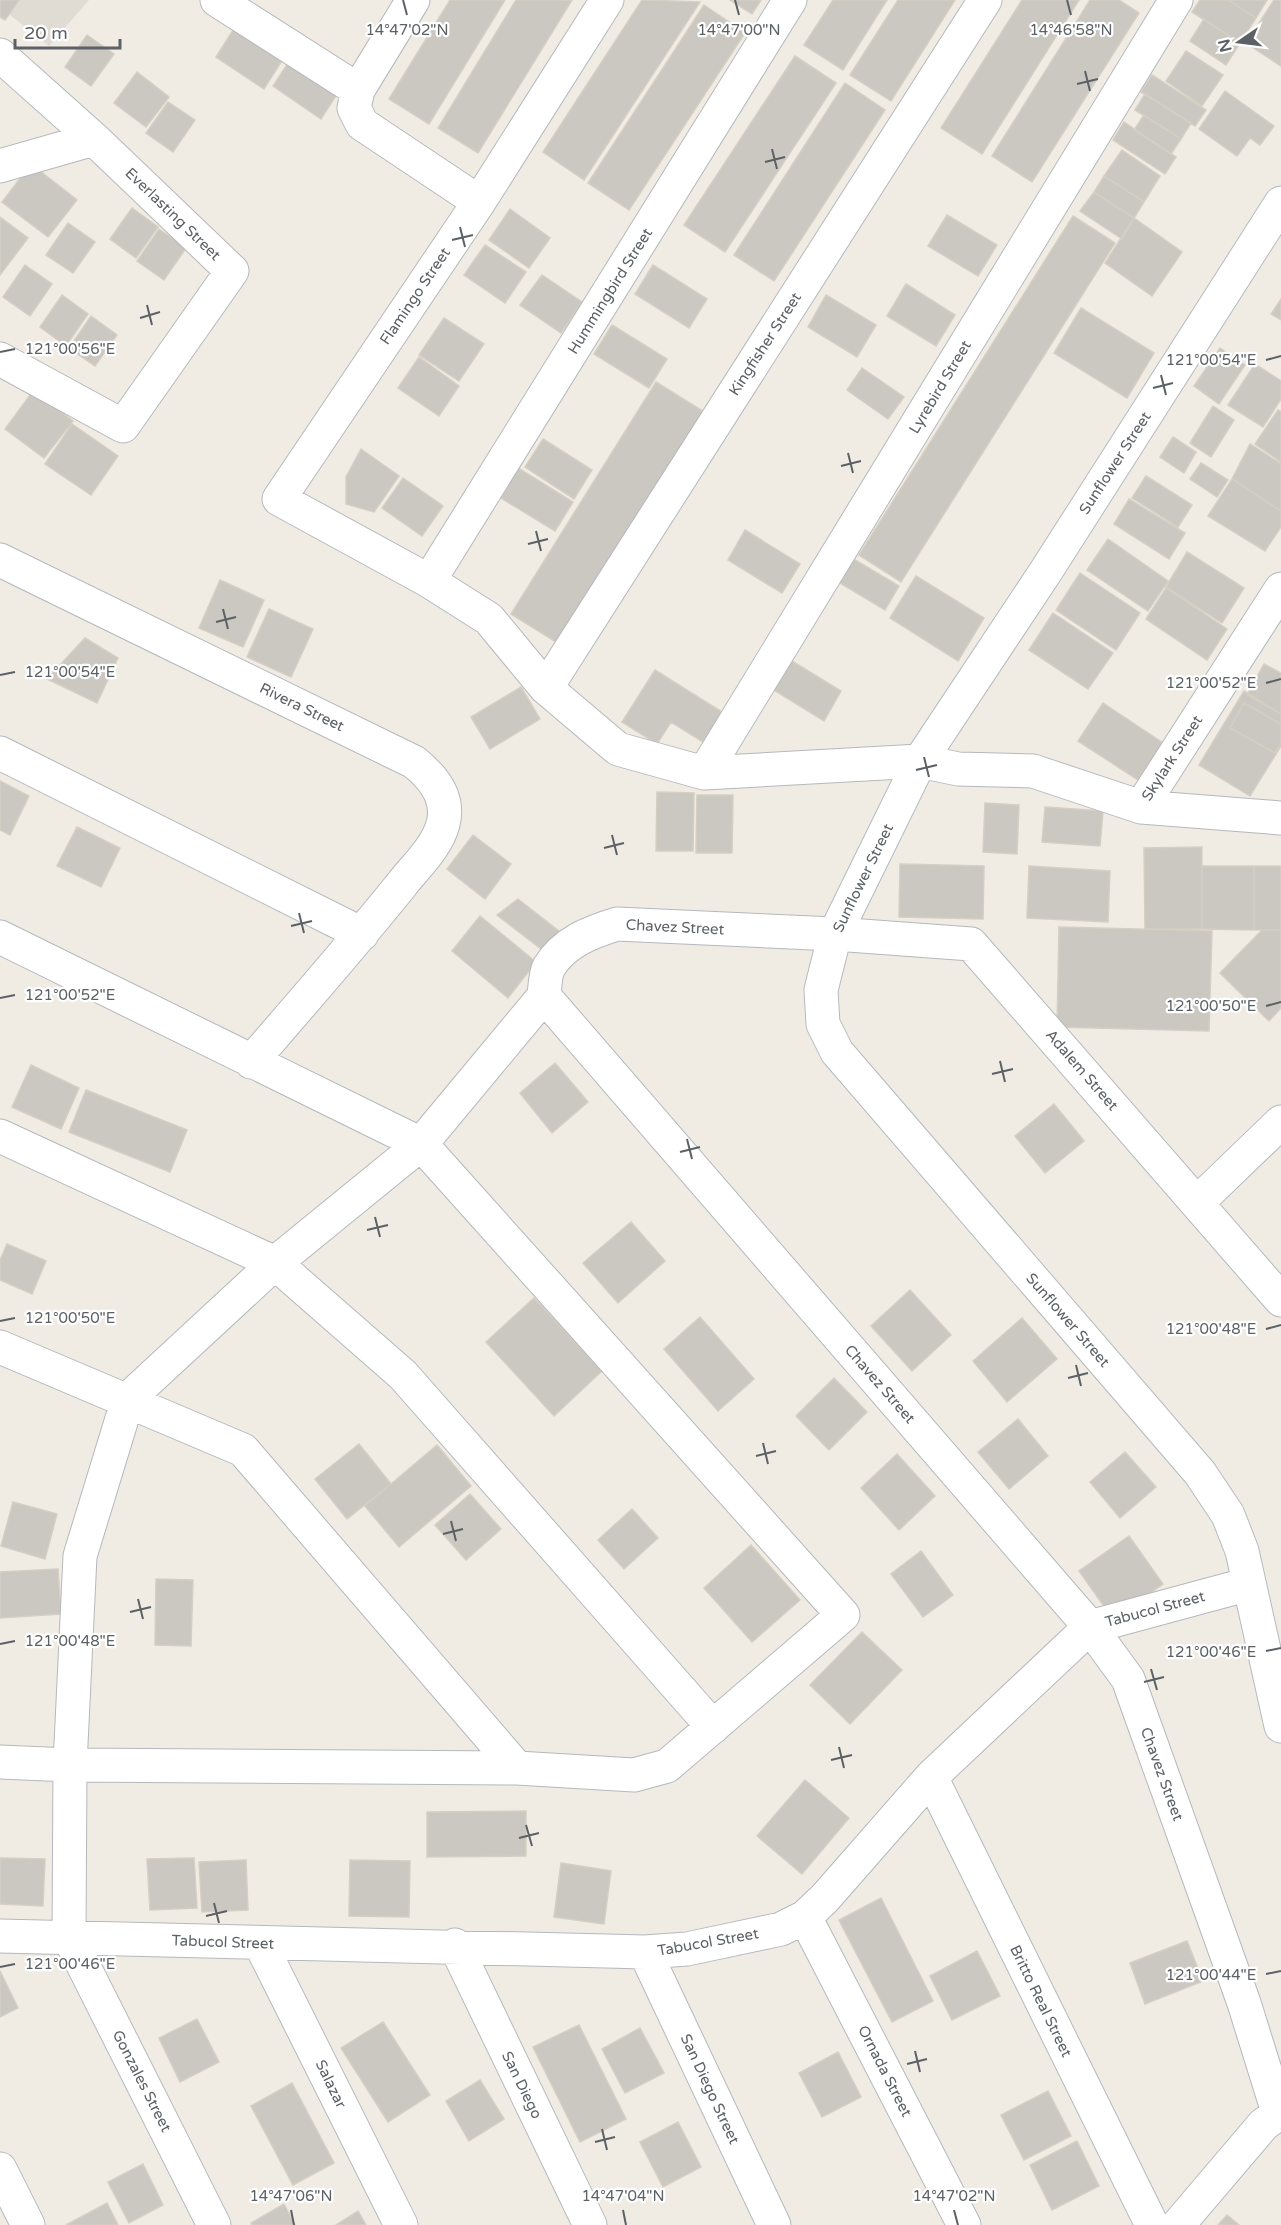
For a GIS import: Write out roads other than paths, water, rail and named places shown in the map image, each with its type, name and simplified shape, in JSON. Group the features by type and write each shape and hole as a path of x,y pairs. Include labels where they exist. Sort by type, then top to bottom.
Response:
{"street":[{"path":"413,0 358,90 354,108 362,124 479,202"},
{"name":"Flamingo Street","path":"429,581 279,499 479,202 607,0"},
{"name":"Hummingbird Street","path":"429,581 790,0"},
{"name":"Kingfisher Street","path":"546,688 985,0"},
{"name":"Lyrebird Street","path":"704,773 1176,0"},
{"path":"226,2 358,90"},
{"name":"Everlasting Street","path":"0,55 94,139 232,271 123,426 0,359"},
{"path":"0,166 94,139"},
{"name":"Sunflower Street","path":"1281,203 1046,571 920,760 835,934 821,990 823,1023 837,1052 1200,1473 1228,1515 1242,1551 1281,1726"},
{"name":"Rivera Street","path":"0,560 414,762 433,777 443,800 443,824 432,845 362,934 251,1062"},
{"path":"429,581 489,619 546,688 618,749 704,773 920,760 958,769 1033,771 1141,807 1281,819"},
{"name":"Skylark Street","path":"1141,807 1281,589"},
{"path":"0,753 362,934"},
{"name":"Chavez Street","path":"835,934 617,924 586,933 564,950 548,968 544,996 1090,1627 1128,1679 1244,2003 1280,2112"},
{"name":"Adalem Street","path":"835,934 971,944 1281,1300"},
{"path":"0,937 421,1144 843,1615 667,1766 634,1775 517,1768 70,1765 0,1762"},
{"path":"69,1937 70,1765 80,1556 128,1399 275,1263 421,1144 544,996"},
{"path":"1198,1202 1281,1122"},
{"path":"0,1136 275,1263 403,1375 713,1726"},
{"path":"0,1347 128,1399 243,1450 517,1768"},
{"name":"Tabucol Street","path":"0,1936 645,1952 687,1949 781,1929 805,1917 825,1898 931,1777 1090,1627 1249,1584"},
{"name":"Britto Real Street","path":"931,1777 1152,2225"},
{"name":"Ornada Street","path":"805,1917 964,2225"},
{"name":"Gonzales Street","path":"69,1937 214,2225"},
{"name":"Salazar","path":"260,1943 401,2225"},
{"name":"San Diego","path":"455,1946 590,2225"},
{"name":"San Diego Street","path":"645,1952 774,2225"},
{"path":"1178,2225 1263,2126 1280,2112"},
{"path":"0,2169 28,2225"}]}
